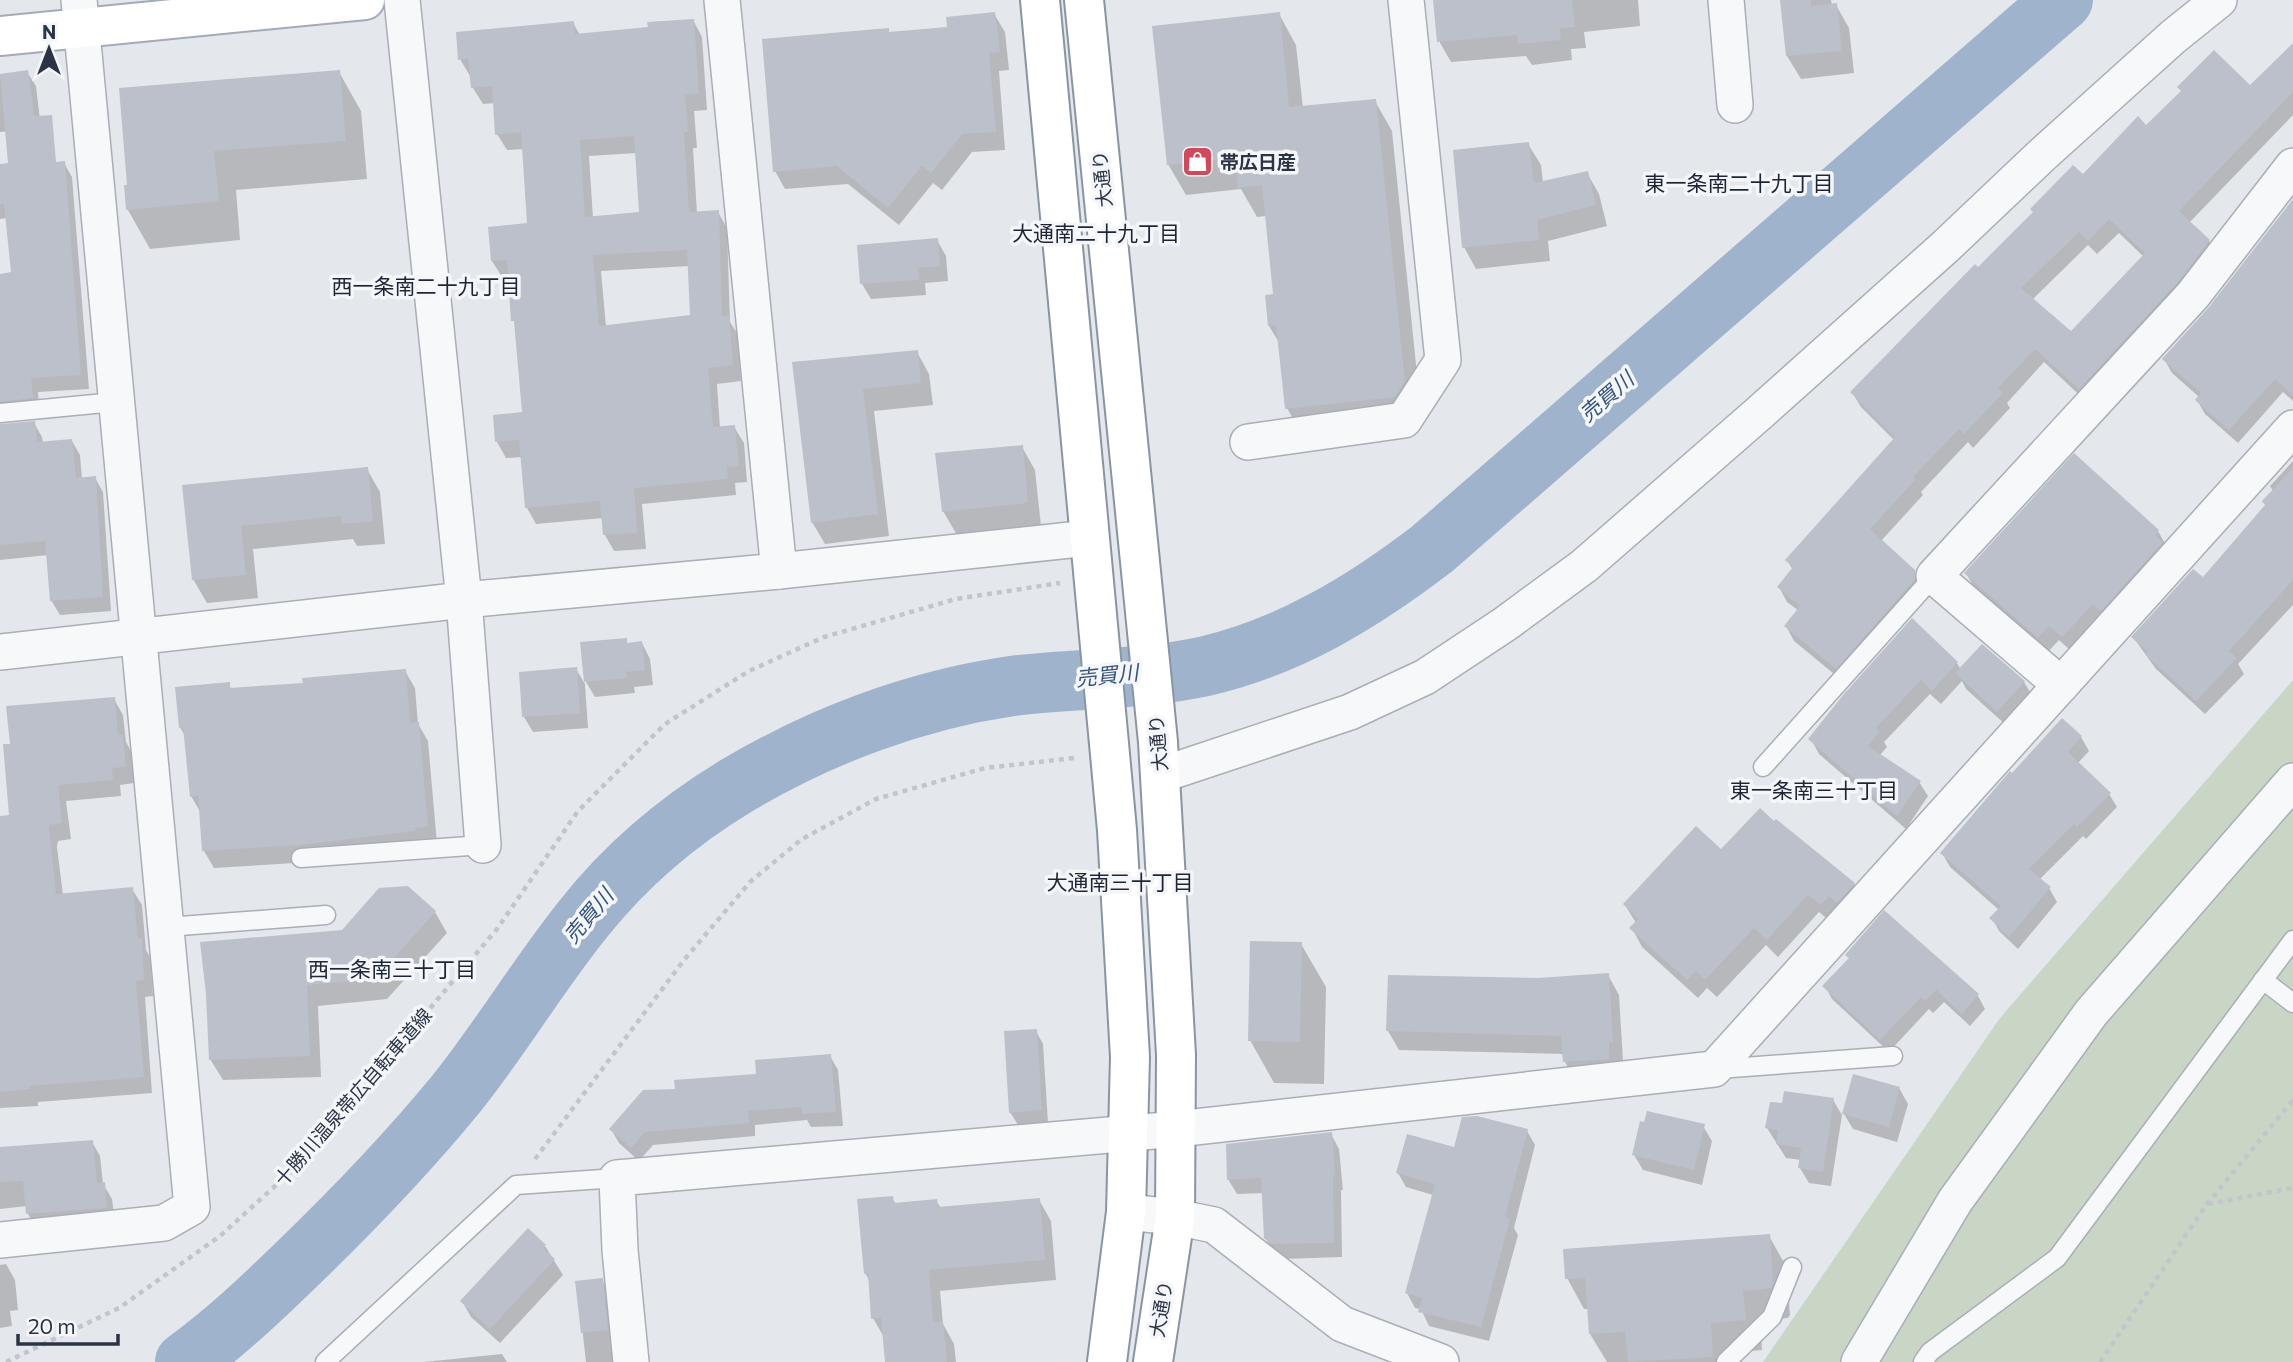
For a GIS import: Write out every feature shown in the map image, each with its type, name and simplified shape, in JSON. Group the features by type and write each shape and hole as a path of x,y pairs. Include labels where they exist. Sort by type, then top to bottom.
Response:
{"main road":[{"path":"0,36 80,14 365,0"},
{"path":"1040,0 1096,590 1097,750 1130,1057 1126,1212 1107,1362"},
{"name":"大通り","path":"1084,0 1160,758 1176,1055 1175,1217 1153,1362"}],"street":[{"path":"402,0 464,600 483,845"},
{"path":"722,0 779,571"},
{"path":"1248,442 1404,420 1443,359 1406,0"},
{"path":"1726,0 1735,105"},
{"path":"1160,758 1350,712 1425,677 1506,624 1584,566 1737,433 1945,247 2173,37 2218,0"},
{"path":"0,1240 164,1223 192,1207 80,14"},
{"path":"2061,685 1934,576 2193,295 2293,166"},
{"path":"631,1362 620,1250 617,1178 1177,1129 1714,1069 2293,428"},
{"path":"0,652 464,600 779,571 1089,538"},
{"path":"1859,1362 1955,1201 2091,1013 2293,780"},
{"path":"1126,1212 1175,1217 1214,1225 1342,1324 1441,1362"}],"lane":[{"path":"0,413 115,402"},
{"path":"1763,767 1934,576"},
{"path":"301,858 483,845"},
{"path":"167,927 326,915"},
{"path":"1923,1362 1930,1352 2057,1258 2293,940"},
{"path":"2263,980 2293,1003"},
{"path":"1714,1069 1894,1056"},
{"path":"325,1362 516,1185 617,1178"},
{"path":"1726,1362 1772,1317 1792,1267"}],"path":[{"name":"十勝川温泉帯広自転車道線","path":"6,1362 119,1308 220,1237 296,1167 497,929 578,811 665,724 749,671 824,637 956,599 1096,590"},
{"path":"516,1185 692,950 750,882 802,839 876,799 985,768 1097,750"},
{"path":"2100,1362 2207,1204 2293,1100"},
{"path":"2207,1204 2293,1188"}],"green space":[{"path":"2293,680 2293,1362 1763,1362 2000,1018"}],"building":[{"path":"1433,0 1572,0 1575,27 1560,28 1561,40 1518,44 1517,35 1437,42"},
{"path":"1780,0 1811,0 1811,6 1837,3 1842,51 1786,56"},
{"path":"995,12 1000,52 989,53 996,132 962,134 931,173 922,166 888,208 837,166 773,172 762,39 889,28 889,32 947,27 946,17"},
{"path":"1280,12 1289,107 1376,99 1405,382 1395,397 1285,409 1276,325 1268,326 1265,295 1273,294 1262,185 1238,188 1235,158 1167,165 1152,26"},
{"path":"694,19 699,94 685,95 688,132 684,132 689,212 719,210 722,316 729,315 733,365 708,368 713,427 735,425 739,466 727,467 728,479 634,488 637,533 603,535 600,501 525,508 519,440 495,442 493,415 522,412 507,260 491,261 488,227 527,223 521,132 495,135 492,86 471,88 468,59 458,60 456,32 574,21 575,34 648,27 647,22","holes":["634,136 639,212 585,217 580,140","687,250 690,315 599,326 593,255"]},
{"path":"2293,43 2293,92 2179,211 2210,240 2178,282 2079,389 2035,349 1998,388 2003,393 1964,434 1959,429 1913,477 1916,479 1870,529 1915,570 1915,579 1836,669 1784,626 1800,606 1777,587 1793,567 1785,560 1895,437 1850,392 1975,264 1978,267 2033,212 2030,209 2073,165 2083,174 2138,116 2146,125 2181,91 2177,87 2214,50 2250,85","holes":["2109,219 2145,253 2071,331 2021,288 2079,232 2088,241"]},
{"path":"28,70 34,116 52,115 56,162 65,161 81,375 31,378 33,398 0,402 0,274 11,272 4,204 0,204 0,164 8,163 0,74"},
{"path":"340,70 346,141 214,151 219,201 126,210 124,185 127,185 119,88"},
{"path":"1529,142 1534,183 1588,171 1596,205 1537,220 1539,240 1462,248 1453,150"},
{"path":"2293,199 2293,396 2275,379 2229,430 2195,400 2201,393 2162,359 2209,307"},
{"path":"938,238 940,266 918,268 919,280 860,284 857,245"},
{"path":"918,350 921,383 863,389 878,514 811,523 792,362"},
{"path":"35,421 37,442 72,439 76,478 96,476 103,597 50,601 45,541 0,545 0,424"},
{"path":"1023,445 1028,503 942,512 935,453"},
{"path":"2074,453 2159,530 2155,535 2163,542 2101,611 2093,604 2062,637 2049,626 2038,638 1964,573"},
{"path":"368,467 373,521 342,524 341,516 241,526 246,575 192,580 182,485"},
{"path":"2293,468 2293,580 2229,651 2237,658 2196,701 2146,655 2148,652 2131,637 2193,569 2203,577 2265,505 2262,501"},
{"path":"1912,618 1958,662 1932,691 1921,680 1876,728 1880,731 1868,746 1921,781 1897,816 1808,739"},
{"path":"627,638 627,643 642,641 645,670 626,672 627,678 584,682 580,642"},
{"path":"1982,644 2025,681 1997,712 1955,673"},
{"path":"577,667 580,713 522,717 519,672"},
{"path":"406,669 410,723 419,722 428,827 414,828 415,831 301,845 202,851 198,796 190,797 183,727 179,728 175,687 230,682 230,688 303,683 302,678"},
{"path":"115,697 118,735 123,735 126,767 112,768 113,780 58,785 62,823 49,825 49,829 56,894 133,887 138,939 142,939 144,980 136,981 144,1077 30,1086 30,1089 0,1092 0,816 9,815 3,744 10,744 6,706"},
{"path":"2062,718 2082,736 2068,752 2111,793 2077,827 2074,824 2029,869 2051,887 2009,937 1989,918 2001,906 1940,853 2010,771 2012,773"},
{"path":"1760,808 1855,883 1837,903 1829,896 1821,905 1808,895 1767,940 1754,928 1705,980 1696,971 1687,980 1629,928 1638,919 1623,904 1696,826 1721,849"},
{"path":"408,886 436,911 375,979 307,985 310,1056 209,1060 200,942 342,930 379,888"},
{"path":"1884,910 1979,994 1962,1014 1936,990 1925,1001 1921,997 1880,1040 1822,986 1849,958 1845,955"},
{"path":"1250,941 1302,942 1300,1042 1248,1041"},
{"path":"1609,973 1613,1042 1609,1043 1609,1059 1563,1062 1561,1036 1386,1031 1388,975 1538,978"},
{"path":"1037,1029 1042,1110 1009,1113 1004,1031"},
{"path":"831,1054 836,1112 802,1114 801,1107 748,1111 749,1123 645,1132 631,1148 609,1129 643,1090 675,1089 674,1080 756,1074 755,1060"},
{"path":"1853,1074 1900,1087 1889,1127 1842,1114"},
{"path":"1784,1091 1834,1098 1823,1172 1798,1168 1801,1148 1776,1144 1778,1130 1765,1128 1770,1102 1782,1103"},
{"path":"1647,1111 1705,1124 1694,1170 1632,1155 1640,1121 1644,1122"},
{"path":"1477,1116 1528,1129 1505,1217 1510,1219 1481,1327 1418,1312 1422,1298 1405,1293 1435,1184 1396,1173 1407,1134 1454,1147 1462,1117"},
{"path":"1332,1132 1335,1175 1334,1243 1272,1244 1264,1238 1261,1178 1227,1180 1226,1144"},
{"path":"93,1140 97,1183 105,1182 107,1208 26,1214 23,1181 0,1182 0,1147"},
{"path":"893,1196 894,1203 937,1199 938,1207 1040,1198 1045,1260 929,1270 933,1322 943,1322 947,1362 885,1362 881,1318 871,1319 868,1273 864,1274 857,1199"},
{"path":"528,1228 546,1245 543,1248 555,1259 490,1329 460,1301"},
{"path":"1770,1234 1771,1288 1743,1291 1746,1320 1711,1323 1713,1357 1628,1362 1625,1332 1589,1334 1585,1278 1565,1279 1563,1249"},
{"path":"603,1278 608,1330 581,1333 575,1281"}],"waterway":[{"name":"売買川","path":"185,1362 270,1290 398,1161 473,1073 584,918 617,880 673,829 736,786 768,768 869,722 940,700 1012,686 1158,674 1206,666 1268,647 1353,604 1432,549 2063,0"}],"place":[{"name":"帯広日産","path":"1197,162"}],"district":[{"name":"東一条南二十九丁目","path":"1739,184"},
{"name":"大通南二十九丁目","path":"1096,234"},
{"name":"西一条南二十九丁目","path":"426,287"},
{"name":"東一条南三十丁目","path":"1814,791"},
{"name":"大通南三十丁目","path":"1120,883"},
{"name":"西一条南三十丁目","path":"392,970"}]}
